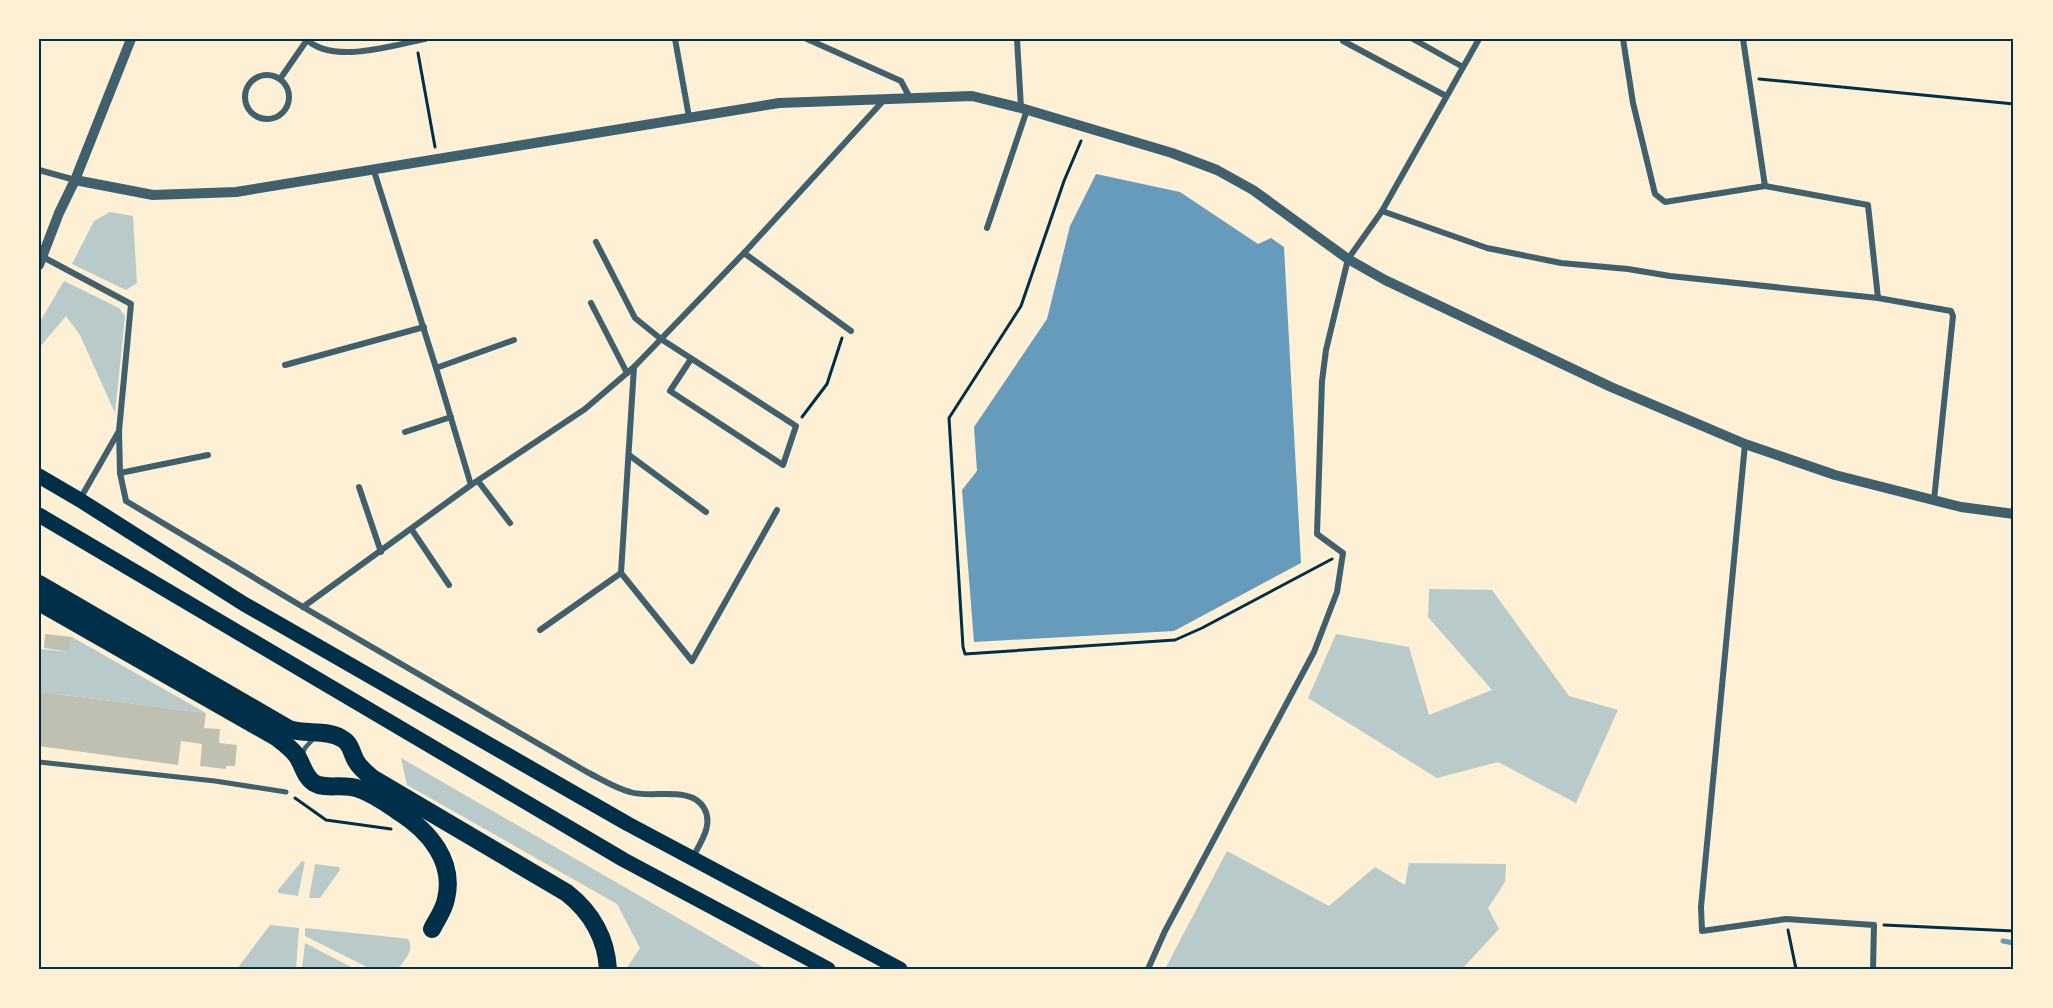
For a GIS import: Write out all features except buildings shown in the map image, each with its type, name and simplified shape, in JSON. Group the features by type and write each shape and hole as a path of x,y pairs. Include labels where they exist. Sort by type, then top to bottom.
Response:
{"highway":[{"path":"39,584 276,723 297,732 326,734 342,738 348,743 354,762 372,778 567,894 580,904 599,930 608,969"},
{"path":"39,602 276,737 287,745 314,783 328,787 339,784 373,794 415,822 436,845 446,872 446,900 432,928"}],"main road":[{"path":"39,476 244,604 692,859 900,969"},
{"path":"39,515 624,860 828,969"}],"street":[{"path":"131,39 41,261 131,304 119,431 120,473 126,501 587,772 631,793 691,796 701,802 708,814 707,829 692,859"},
{"path":"280,79 307,39 328,50 348,53 425,39"},
{"path":"675,39 689,117"},
{"path":"807,39 901,81 910,99"},
{"path":"987,228 1024,109 1017,39"},
{"path":"1413,39 1462,67"},
{"path":"1148,969 1171,921 1314,652 1337,592 1343,553 1317,534 1322,381 1326,350 1348,259 1382,211 1479,39"},
{"path":"1623,39 1633,103 1655,195 1665,202 1765,186 1868,205 1878,298"},
{"path":"1743,39 1765,186"},
{"path":"1343,41 1446,96"},
{"path":"266,76 280,79 288,90 288,104 285,110 274,118 267,119 254,114 249,109 246,95 252,81 266,76"},
{"path":"39,170 75,180 153,195 236,192 779,103 972,96 1172,153 1217,170 1253,190 1348,259 1451,313 1611,387 1745,444 1834,475 1961,507 2014,514"},
{"path":"303,607 471,485 585,409 634,367 744,253 884,99"},
{"path":"374,171 471,485"},
{"path":"1382,211 1487,248 1561,263 1878,298 1951,311 1953,316 1934,500"},
{"path":"596,242 635,318 661,339 796,426 783,465 670,391 691,359"},
{"path":"744,253 848,329"},
{"path":"591,303 627,373"},
{"path":"285,365 424,327"},
{"path":"436,368 514,340"},
{"path":"634,367 621,573 692,661 777,510"},
{"path":"405,432 451,417"},
{"path":"80,500 119,431"},
{"path":"1745,444 1701,907 1702,931 1786,919 1874,925 1873,969"},
{"path":"120,473 208,455"},
{"path":"629,455 706,512"},
{"path":"478,481 510,523"},
{"path":"359,487 381,552"},
{"path":"412,530 449,585"},
{"path":"540,630 621,573"},
{"path":"39,762 215,781 286,792"}],"lane":[{"path":"302,764 305,748 310,741 326,734"}],"path":[{"path":"416,40 437,159"},
{"path":"1749,78 2014,104"},
{"path":"1086,128 1064,181 1021,306 949,418 965,654 1175,640 1343,553"},
{"path":"796,426 827,384 848,329"},
{"path":"286,792 326,820 391,829"},
{"path":"1786,919 1796,969"},
{"path":"1874,925 2014,931"}],"shaded area":[{"path":"110,212 133,216 137,283 126,290 72,264 94,221"},
{"path":"64,281 119,308 125,316 115,413 80,335 66,316 39,348 39,323"},
{"path":"1429,589 1492,590 1569,696 1618,710 1576,803 1498,762 1437,778 1308,698 1336,634 1409,647 1429,715 1492,690 1428,617"},
{"path":"72,637 206,713 41,692 39,703 40,649 70,652"},
{"path":"401,758 766,969 626,969 640,948 617,904 407,785"},
{"path":"1227,851 1329,906 1375,867 1405,885 1409,863 1506,864 1505,882 1488,908 1499,929 1462,969 1165,969"},
{"path":"302,861 305,862 298,896 278,893 278,890"},
{"path":"315,864 339,867 340,870 320,898 309,898"},
{"path":"270,925 299,928 296,969 237,969"},
{"path":"305,928 408,939 410,947 406,959 398,969 371,969 305,936"},
{"path":"305,943 355,969 302,969"}],"water":[{"path":"1096,174 1180,192 1258,244 1271,238 1284,247 1301,563 1174,631 974,642 962,490 977,471 974,427 1047,319 1070,226"}],"waterway":[{"path":"2003,941 2014,943"}]}
